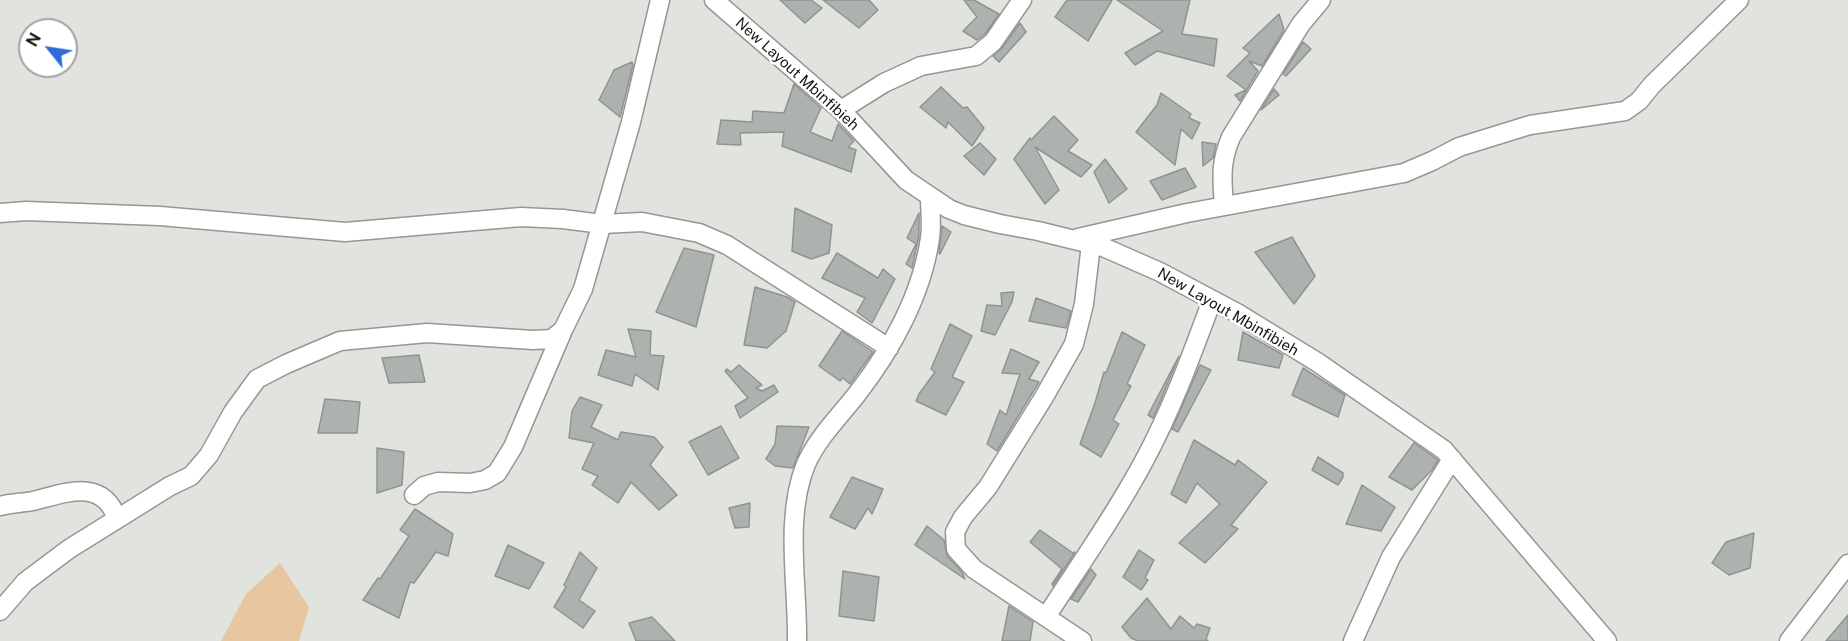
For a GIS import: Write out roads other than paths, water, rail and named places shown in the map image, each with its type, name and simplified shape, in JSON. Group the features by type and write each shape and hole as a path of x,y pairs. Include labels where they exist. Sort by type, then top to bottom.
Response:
{"street":[{"path":"414,495 424,486 438,482 470,483 485,480 497,473 513,447 562,330 583,289 631,122 660,0"},
{"name":"New Layout Mbinfibieh","path":"714,0 841,110 906,180 949,209 964,215 1103,247 1160,272 1237,313 1317,362 1444,450 1551,578 1608,641"},
{"path":"841,110 884,83 921,66 976,56 993,42 1022,0"},
{"path":"1224,206 1221,171 1225,151 1231,137 1301,24 1321,0"},
{"path":"1082,641 974,569 956,549 955,532 963,517 988,487 1074,344 1084,304 1082,242 1224,206 1404,173 1459,147 1530,125 1625,111 1639,101 1652,85 1739,0"},
{"path":"797,641 794,531 797,498 806,464 824,433 858,393 889,348 915,296 930,236 930,196"},
{"path":"0,213 26,211 160,216 345,232 521,218 562,219 602,224 642,222 699,233 727,244 889,348"},
{"path":"1046,617 1107,523 1144,460 1179,389 1212,300"},
{"path":"0,611 25,582 69,549 170,486 191,476 209,455 233,412 257,379 286,364 340,341 427,333 533,340 552,339 562,330"},
{"path":"1353,641 1391,557 1452,459"},
{"path":"0,506 79,490 104,497 114,509 117,519"},
{"path":"1789,641 1848,564"}]}
